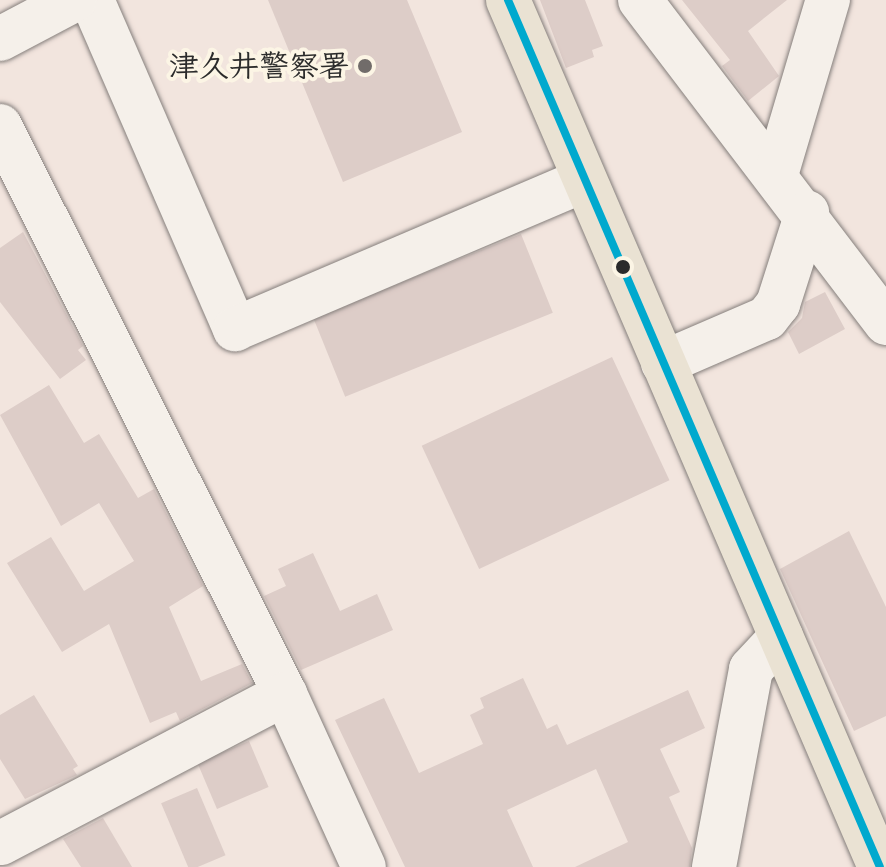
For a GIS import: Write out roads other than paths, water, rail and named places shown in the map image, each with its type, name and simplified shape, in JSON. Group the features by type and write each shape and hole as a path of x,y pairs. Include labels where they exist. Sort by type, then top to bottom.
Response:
{"highway":[{"path":"508,0 880,867"}],"street":[{"path":"0,39 74,0"},
{"path":"92,0 235,329 584,180"},
{"path":"640,0 807,213 886,323"},
{"path":"776,175 828,0"},
{"path":"0,126 285,694 364,867"},
{"path":"663,363 767,318 778,304 807,213"},
{"path":"714,867 751,669 781,637"},
{"path":"17,867 0,842 285,694"}],"place":[{"name":"津久井警察署","path":"365,66"}]}
